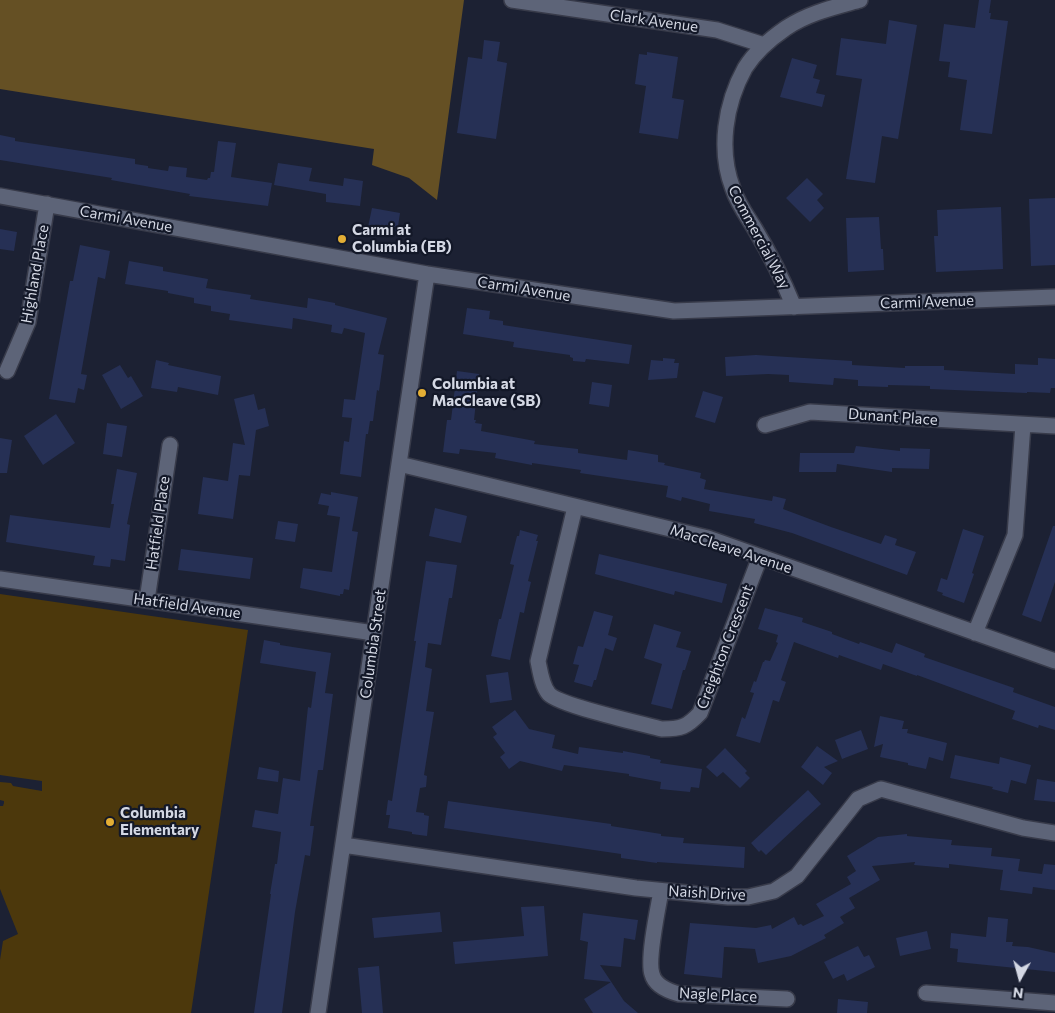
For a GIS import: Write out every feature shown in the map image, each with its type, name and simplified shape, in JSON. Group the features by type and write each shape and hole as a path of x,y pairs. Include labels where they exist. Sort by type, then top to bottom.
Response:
{"street":[{"name":"Clark Avenue","path":"512,0 717,30 764,45"},
{"name":"Commercial Way","path":"794,307 783,278 733,191 725,162 726,128 731,102 746,67 764,45 787,27 807,17 860,0"},
{"name":"Carmi Avenue","path":"0,196 427,274 674,312 1055,297"},
{"name":"Highland Place","path":"7,371 28,322 47,204"},
{"name":"Columbia Street","path":"318,1013 427,274"},
{"name":"Dunant Place","path":"765,425 810,412 1055,426"},
{"path":"975,633 1015,535 1023,425"},
{"name":"Hatfield Place","path":"147,600 170,445"},
{"name":"MacCleave Avenue","path":"399,464 708,538 1055,661"},
{"name":"Creighton Crescent","path":"575,507 538,661 542,681 549,695 566,703 662,729 677,729 690,723 700,713 760,557"},
{"name":"Hatfield Avenue","path":"0,579 374,633"},
{"name":"Naish Drive","path":"343,846 660,891 741,897 774,891 797,876 858,799 881,789 1023,828 1055,832"},
{"name":"Nagle Place","path":"660,891 651,961 652,974 658,984 668,991 679,994 787,999"},
{"path":"926,993 1055,1003"}],"shaded area":[{"path":"0,0 464,0 437,200 409,178 372,165 374,149 0,89"},
{"name":"Columbia Elementary","path":"0,594 248,630 191,1013 0,1013 0,960 3,941 18,934 0,889 0,806 3,806 4,801 0,800 0,782 42,791 42,781 0,775"}],"building":[{"path":"979,0 991,0 990,19 1008,21 992,134 960,130 967,80 948,77 950,62 939,61 944,24 975,28"},
{"path":"889,20 917,25 898,139 882,136 875,183 846,179 862,79 836,75 841,38 886,44"},
{"path":"484,40 500,42 497,61 507,63 496,139 457,133 468,57 482,59"},
{"path":"647,52 678,57 672,98 684,100 678,139 639,133 646,86 635,84 639,54 647,55"},
{"path":"792,58 817,65 813,78 820,80 816,93 825,95 822,107 780,97"},
{"path":"0,135 15,138 15,141 135,159 135,164 148,166 148,168 168,171 169,166 187,168 186,177 207,180 210,178 211,172 214,172 218,141 236,143 231,177 272,183 268,206 189,196 190,194 111,180 112,178 0,160"},
{"path":"278,163 312,168 309,181 343,186 344,178 363,181 360,206 326,202 326,194 274,185"},
{"path":"807,178 823,194 817,200 824,208 810,222 786,198"},
{"path":"1055,198 1055,265 1031,266 1029,199"},
{"path":"1001,207 1003,269 936,272 934,236 938,236 937,210"},
{"path":"372,208 400,213 397,233 368,227"},
{"path":"879,217 884,270 848,272 846,218"},
{"path":"0,229 17,232 14,251 0,249"},
{"path":"80,245 110,251 105,279 98,277 81,374 87,375 84,390 78,388 75,403 49,399 70,281 73,281"},
{"path":"129,261 163,267 163,271 208,279 206,288 251,295 250,299 307,308 308,298 335,303 335,305 387,318 378,354 384,355 379,391 377,390 373,421 370,421 368,434 366,434 361,477 340,474 344,441 349,442 352,418 342,417 344,399 355,400 365,333 344,328 342,334 331,332 332,325 293,318 292,329 229,320 230,314 211,311 211,306 194,303 194,298 168,293 168,291 125,284"},
{"path":"467,308 490,311 489,319 503,321 503,325 632,345 629,364 586,359 585,362 573,361 570,355 513,347 514,342 463,334"},
{"path":"756,355 852,361 852,365 905,368 905,366 944,366 944,370 1015,374 1015,364 1038,365 1038,358 1055,359 1055,388 1051,388 1050,393 1027,393 930,389 930,386 858,386 858,380 834,378 833,385 789,382 789,375 726,376 725,357"},
{"path":"663,358 675,359 674,363 679,363 677,378 648,380 651,360 663,361"},
{"path":"156,360 169,363 168,365 221,376 218,395 178,387 177,392 151,388"},
{"path":"120,365 128,378 131,376 143,396 121,409 102,375"},
{"path":"457,371 479,374 474,420 476,420 475,423 482,424 481,431 535,441 534,444 578,449 578,453 627,460 628,450 658,455 658,462 665,463 664,465 701,473 700,478 706,480 704,489 772,501 773,496 786,499 783,509 831,527 881,544 885,535 897,539 895,545 916,552 907,575 792,533 754,523 755,519 709,511 710,504 682,497 681,501 666,497 668,486 580,473 581,470 532,463 532,465 495,458 496,453 460,449 459,454 443,452 447,420 451,420"},
{"path":"592,382 612,385 609,407 589,404"},
{"path":"703,391 723,397 715,423 695,417"},
{"path":"254,394 258,410 265,408 269,426 256,430 250,476 239,475 233,519 198,514 203,477 228,481 233,443 245,445 234,399"},
{"path":"56,414 75,443 43,465 24,436"},
{"path":"107,423 127,426 122,457 103,454"},
{"path":"0,438 12,440 7,473 0,473"},
{"path":"856,446 900,451 900,448 930,449 929,469 892,468 892,472 837,464 836,472 799,472 800,453 854,453"},
{"path":"117,469 137,473 127,524 130,525 125,561 111,559 110,567 93,565 95,556 6,542 10,515 110,528 114,504 111,504"},
{"path":"331,492 358,497 352,531 358,532 349,590 344,589 343,594 340,594 340,596 300,588 303,568 332,572 340,517 327,515 329,506 318,504 321,493 331,495"},
{"path":"435,508 467,516 461,543 429,536"},
{"path":"278,521 298,524 295,542 275,539"},
{"path":"1053,526 1055,526 1055,582 1041,622 1022,615"},
{"path":"963,529 984,536 964,603 942,595 943,593 937,591 941,578 947,580"},
{"path":"520,530 538,535 536,541 538,541 528,581 531,582 524,613 520,612 510,660 491,656 514,565 510,564"},
{"path":"181,549 253,558 250,579 178,570"},
{"path":"599,554 727,584 722,603 675,591 674,595 595,574"},
{"path":"426,561 457,565 452,598 449,598 441,645 428,643 425,667 432,669 426,711 434,712 424,775 427,776 426,787 420,788 416,812 429,816 427,836 388,828 390,815 386,815 388,800 392,801"},
{"path":"765,608 803,618 802,622 832,632 832,634 892,653 896,643 925,654 924,657 1014,688 1013,692 1055,707 1055,730 1039,725 1038,728 1012,719 1015,711 917,675 883,664 881,670 839,655 838,658 794,642 781,680 786,682 779,702 773,700 760,743 736,736 742,717 745,719 754,693 750,692 754,681 756,682 763,662 765,660 770,661 778,643 776,642 778,635 758,629"},
{"path":"594,611 613,616 608,635 617,638 613,651 605,648 596,680 594,680 592,687 574,682 579,665 573,664 578,646 583,647"},
{"path":"654,624 681,632 676,647 691,651 685,670 683,670 672,709 651,704 662,664 644,658"},
{"path":"264,640 280,643 280,645 331,653 325,693 333,694 323,770 318,770 310,826 314,826 310,856 305,855 295,912 282,1013 254,1013 270,894 275,864 277,864 281,832 252,827 255,810 278,814 283,778 300,781 308,707 311,708 316,672 260,663"},
{"path":"508,672 512,700 490,703 486,675"},
{"path":"515,710 529,729 555,735 552,748 578,754 579,747 623,753 623,751 650,756 650,758 661,760 660,763 702,769 699,788 691,787 690,792 660,789 661,782 629,776 629,774 564,765 562,771 520,761 509,769 500,757 505,753 493,737 497,734 492,727"},
{"path":"880,716 904,721 902,729 908,729 907,733 947,743 943,761 929,757 926,769 880,757 883,744 874,747"},
{"path":"861,730 868,749 842,759 835,740"},
{"path":"817,746 838,761 824,767 832,773 823,785 801,767"},
{"path":"725,748 747,771 745,773 750,778 740,788 723,772 717,777 706,767"},
{"path":"955,755 999,764 1000,757 1031,765 1026,784 1011,780 1008,793 992,789 993,787 950,778"},
{"path":"259,767 279,771 278,782 257,779"},
{"path":"1037,779 1055,782 1055,802 1034,800"},
{"path":"808,790 821,804 766,855 761,850 759,852 751,843"},
{"path":"448,801 611,824 611,826 661,834 661,836 684,838 683,843 745,847 744,868 657,863 621,858 621,854 444,828"},
{"path":"907,834 907,836 952,840 951,845 992,848 991,856 1020,859 1018,871 1042,874 1044,864 1055,865 1055,890 1033,887 1032,894 1000,890 1003,870 949,864 949,868 914,865 915,862 872,866 880,880 849,898 855,908 840,917 844,923 824,935 826,938 791,956 758,963 755,949 724,947 722,978 684,974 690,923 756,928 771,925 772,929 794,917 798,925 801,924 803,926 824,916 816,904 851,884 847,877 856,871 847,856 878,837"},
{"path":"544,906 548,956 455,964 453,942 524,936 521,907"},
{"path":"440,912 442,932 374,938 372,918"},
{"path":"583,913 638,920 635,940 624,938 621,967 600,965 624,1001 638,1013 593,1013 584,999 611,982 584,979 588,942 580,940"},
{"path":"988,917 1008,919 1006,942 1013,942 1012,946 1028,947 1055,953 1055,972 957,962 958,949 950,948 951,933 986,937"},
{"path":"927,931 931,949 900,956 896,938"},
{"path":"858,946 864,957 869,955 875,967 847,981 844,974 833,979 824,962"},
{"path":"379,966 383,1013 362,1013 358,968"},
{"path":"838,999 868,1002 867,1013 837,1013"}],"place":[{"name":"Carmi at Columbia (EB)","path":"342,239"},
{"name":"Columbia at MacCleave (SB)","path":"422,393"},
{"name":"Columbia Elementary","path":"110,822"}]}
